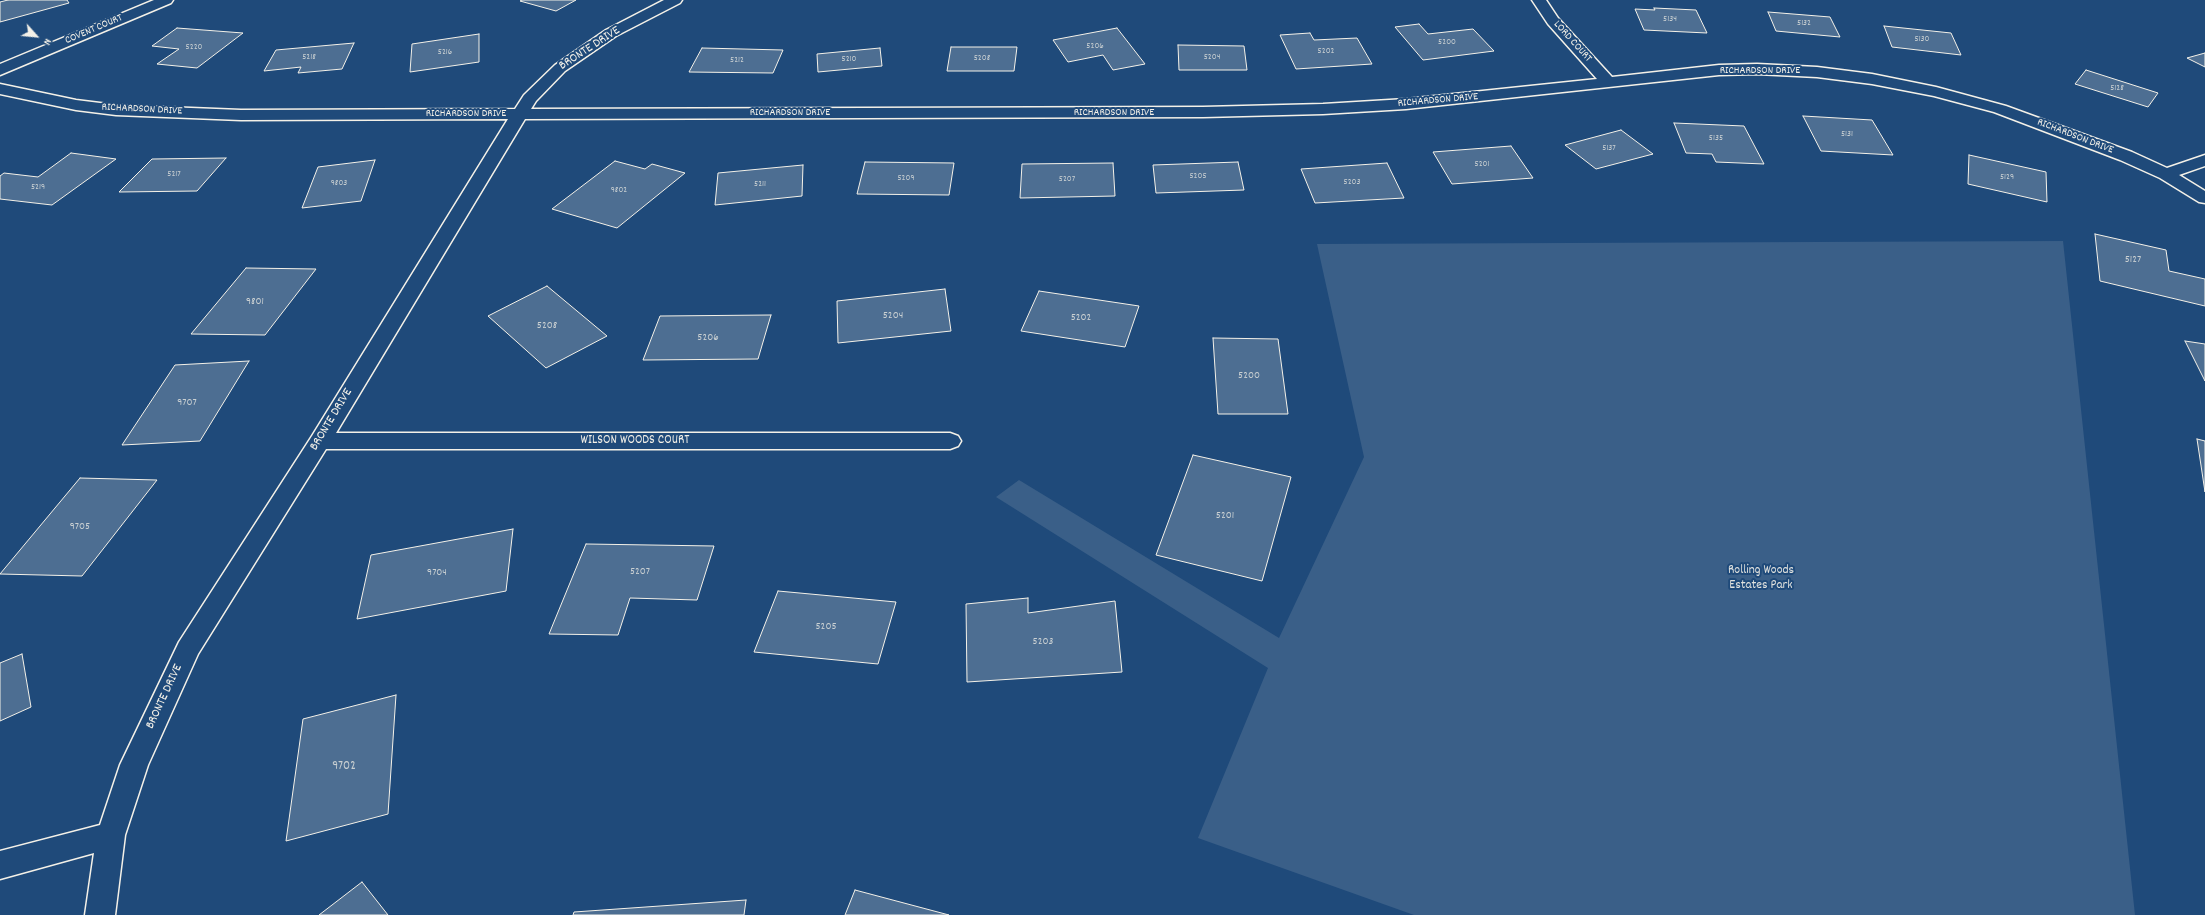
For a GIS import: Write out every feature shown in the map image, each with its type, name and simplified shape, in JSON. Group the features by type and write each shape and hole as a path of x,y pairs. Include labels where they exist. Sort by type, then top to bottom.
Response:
{"street":[{"name":"COVENT COURT","path":"0,70 166,0"},
{"name":"BRONTE DRIVE","path":"100,915 111,835 134,765 188,649 320,441 488,163 530,98 560,68 611,33 675,0"},
{"name":"LORD COURT","path":"1539,0 1553,21 1608,82"},
{"name":"RICHARDSON DRIVE","path":"0,89 76,106 150,112 241,114 1195,112 1324,109 1495,96 1719,70 1758,69 1816,72 1872,79 1936,92 2000,109 2046,125 2166,174 2205,198"},
{"path":"2166,174 2205,160"},
{"name":"WILSON WOODS COURT","path":"320,441 950,441"},
{"path":"0,865 111,835"}],"green space":[{"name":"Rolling Woods Estates Park","path":"2063,241 2135,915 1414,915 1198,838 1268,668 996,497 1019,480 1279,638 1364,457 1317,244"}],"building":[{"path":"8,0 67,0 69,3 0,22 0,2"},
{"path":"576,0 556,11 520,1"},
{"path":"1654,8 1696,10 1707,33 1644,30 1635,9 1655,10"},
{"path":"1768,12 1830,17 1840,37 1776,31"},
{"path":"1419,24 1428,34 1473,29 1494,51 1423,60 1395,27"},
{"path":"1884,26 1951,33 1961,55 1892,47"},
{"path":"177,28 243,33 197,68 157,64 179,49 152,46"},
{"path":"1117,28 1145,64 1113,70 1103,55 1068,62 1053,40"},
{"path":"1310,33 1314,40 1357,38 1372,64 1296,69 1280,35"},
{"path":"479,34 479,62 410,72 412,44"},
{"path":"354,43 342,69 298,73 301,67 264,71 276,50"},
{"path":"1178,45 1244,46 1247,70 1179,70"},
{"path":"951,47 1017,47 1014,71 947,71"},
{"path":"702,48 783,50 773,73 689,72"},
{"path":"880,48 882,66 818,72 817,54"},
{"path":"2205,53 2205,67 2187,58"},
{"path":"2086,70 2158,93 2148,107 2075,84"},
{"path":"1803,116 1872,120 1893,155 1821,151"},
{"path":"1674,123 1744,126 1764,164 1716,162 1712,154 1686,153"},
{"path":"1621,130 1653,154 1596,169 1565,145"},
{"path":"1511,146 1533,178 1452,184 1433,152"},
{"path":"71,153 116,159 52,205 0,199 0,176 4,173 38,177"},
{"path":"1969,155 2046,172 2047,202 1968,184"},
{"path":"226,158 197,191 119,192 152,159"},
{"path":"375,160 361,201 302,208 318,167"},
{"path":"615,161 645,169 652,164 685,173 617,228 552,209"},
{"path":"865,162 954,163 949,195 857,194"},
{"path":"1238,162 1244,190 1156,193 1153,165"},
{"path":"1113,163 1115,196 1020,198 1022,164"},
{"path":"1387,163 1404,198 1315,203 1301,169"},
{"path":"803,165 802,196 715,205 718,173"},
{"path":"2095,234 2166,250 2169,271 2205,279 2205,306 2100,281"},
{"path":"246,268 316,269 265,335 191,334"},
{"path":"547,286 607,336 546,368 488,316"},
{"path":"945,289 951,331 838,343 837,301"},
{"path":"1039,291 1139,306 1125,347 1021,331"},
{"path":"771,315 758,359 643,360 660,316"},
{"path":"1213,338 1278,339 1288,414 1218,414"},
{"path":"2185,341 2205,344 2205,381"},
{"path":"249,361 200,441 122,445 175,365"},
{"path":"2197,439 2205,441 2205,492"},
{"path":"1193,455 1291,477 1262,581 1156,555"},
{"path":"80,478 157,480 82,576 0,574"},
{"path":"513,529 506,591 357,619 371,555"},
{"path":"586,544 714,546 697,600 630,598 618,635 549,634"},
{"path":"778,591 896,602 878,664 754,652"},
{"path":"1028,598 1028,613 1115,601 1122,672 967,682 966,604"},
{"path":"22,654 31,707 0,721 0,663"},
{"path":"396,695 388,814 286,841 303,719"},
{"path":"362,882 388,915 319,915"},
{"path":"855,890 949,915 845,915"},
{"path":"746,900 744,915 573,915 574,912"}]}
